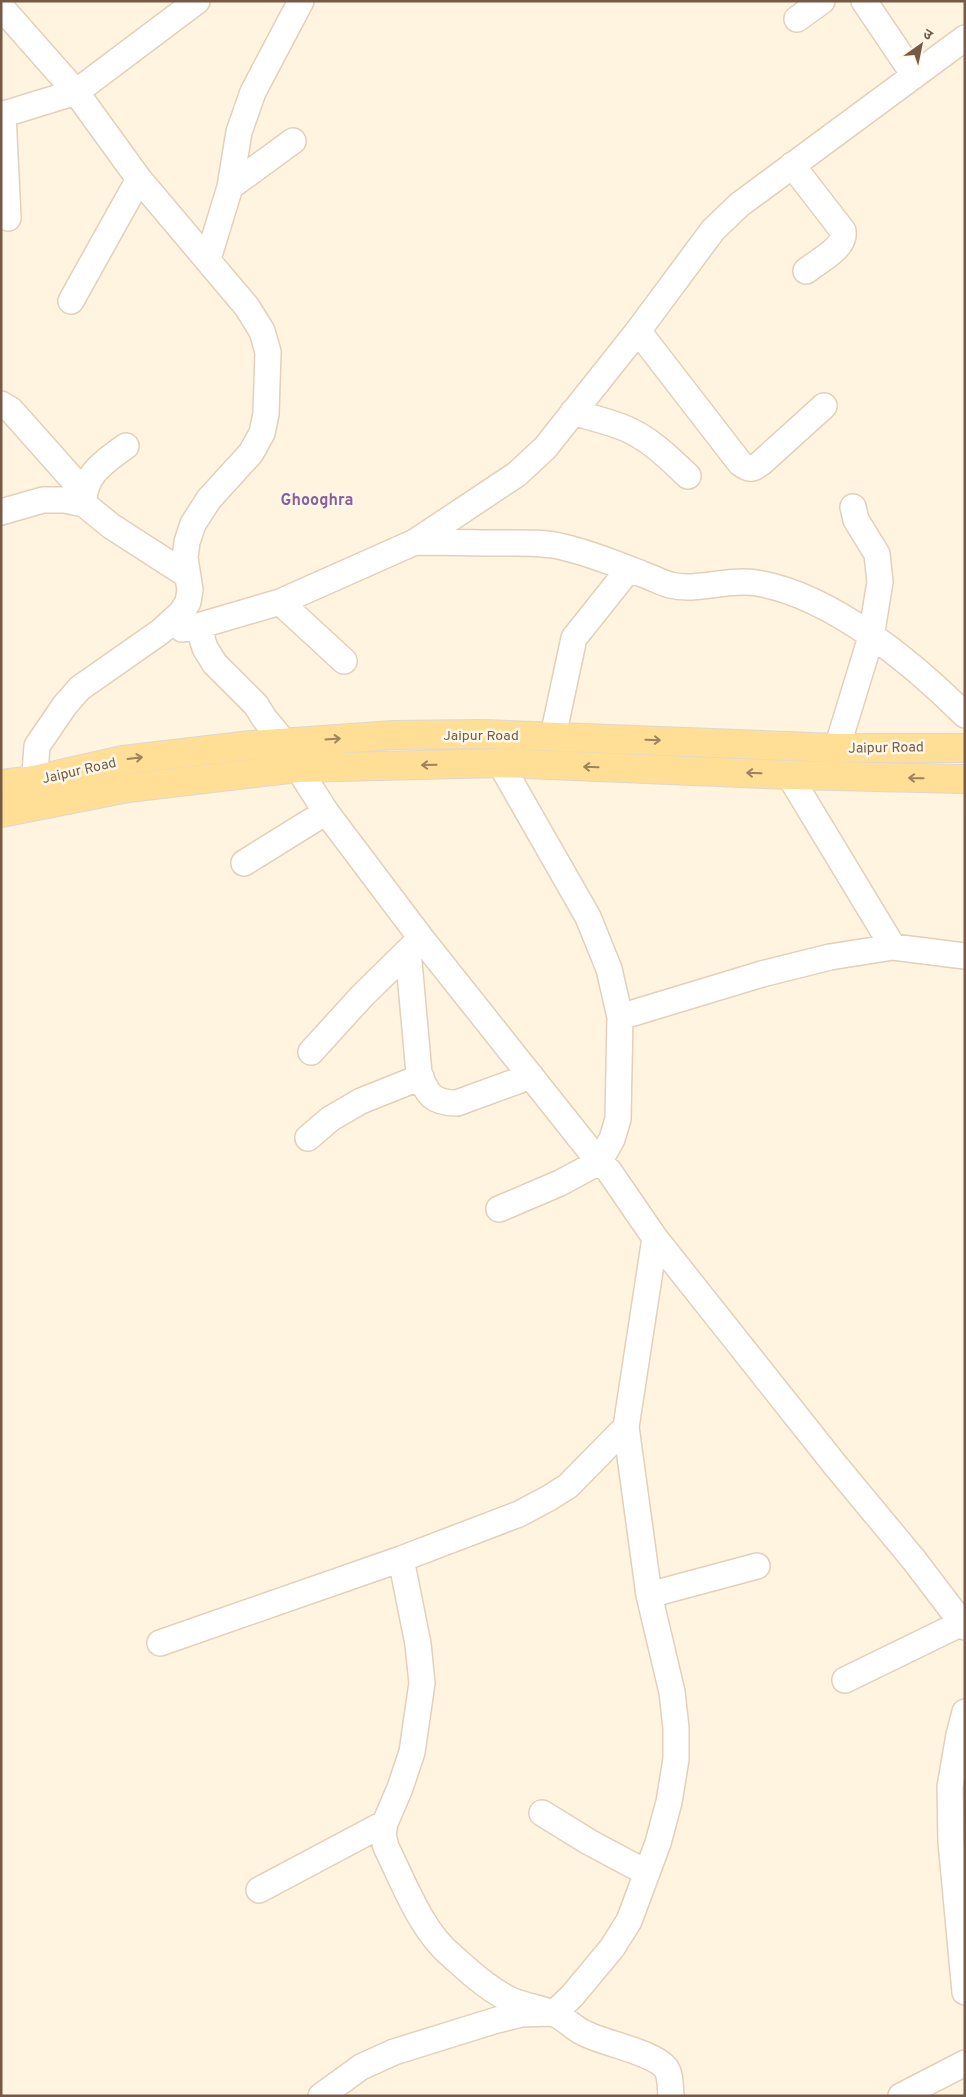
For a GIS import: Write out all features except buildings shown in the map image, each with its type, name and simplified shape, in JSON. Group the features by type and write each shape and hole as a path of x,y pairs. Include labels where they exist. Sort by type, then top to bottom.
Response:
{"main road":[{"name":"Jaipur Road","path":"1,813 33,793 123,760 284,742 394,735 483,734 837,748 965,748"},
{"path":"798,775 808,746"},
{"name":"Jaipur Road","path":"2,783 33,793 128,788 298,768 500,763 798,775 965,779"}],"street":[{"path":"8,218 2,114 76,92 197,1"},
{"path":"208,259 230,187 239,132 253,92 301,1"},
{"path":"864,1 914,74"},
{"path":"797,19 820,2"},
{"path":"1,7 76,92 139,179 247,307 262,331 268,352 266,414 262,433 251,453 223,482 193,524 187,542 185,558 190,590 188,602 181,613 160,632 80,688 65,705 37,746 33,793"},
{"path":"160,632 198,626 280,602 415,542 516,474 545,448 638,331 713,230 739,205 965,38"},
{"path":"230,187 293,141"},
{"path":"792,165 844,236 838,246 806,271"},
{"path":"71,300 139,179"},
{"path":"638,331 740,463 748,469 753,469 762,463 824,406"},
{"path":"1,404 11,410 83,497 111,526 187,575"},
{"path":"573,412 623,427 638,434 658,447 688,476"},
{"path":"83,497 89,480 103,463 126,446"},
{"path":"1,512 43,500 65,500 83,497"},
{"path":"837,748 871,637 880,582 880,566 877,554 856,520 853,507"},
{"path":"415,542 527,543 560,546 593,555 670,585 690,587 740,582 756,583 790,592 827,608 871,637 935,686 965,716"},
{"path":"552,736 574,638 629,569"},
{"path":"280,602 344,661"},
{"path":"198,626 205,648 215,664 256,705 284,742 326,812 415,944 531,1076 599,1162 609,1171 655,1238 836,1466 914,1560 963,1625 845,1680"},
{"path":"499,1209 560,1184 599,1162 612,1139 618,1119 620,1017 609,969 588,917 500,763"},
{"path":"798,775 893,947"},
{"path":"244,863 326,812"},
{"path":"311,1052 362,996 415,944"},
{"path":"415,944 421,1077 426,1092 436,1100 446,1103 457,1103 531,1076"},
{"path":"620,1017 762,974 830,956 893,947 965,956"},
{"path":"308,1138 330,1119 354,1104 421,1077"},
{"path":"321,2096 361,2067 394,2052 521,2014 554,2013 572,1996 612,1948 629,1921 658,1843 669,1802 676,1759 676,1728 672,1692 649,1595 626,1427 655,1238"},
{"path":"160,1643 400,1559 519,1514 568,1486 626,1427"},
{"path":"400,1559 418,1644 422,1683 412,1752 400,1788 384,1824 383,1835 386,1847 427,1927 449,1955 496,1992 510,2000 554,2013 585,2034 630,2049 664,2066 669,2074 671,2096"},
{"path":"649,1595 757,1566"},
{"path":"965,1712 950,1788 958,1849 965,1992"},
{"path":"542,1813 589,1842 647,1873"},
{"path":"259,1890 384,1824"},
{"path":"901,2096 965,2063"}],"district":[{"name":"Ghooghra","path":"317,499"}]}
